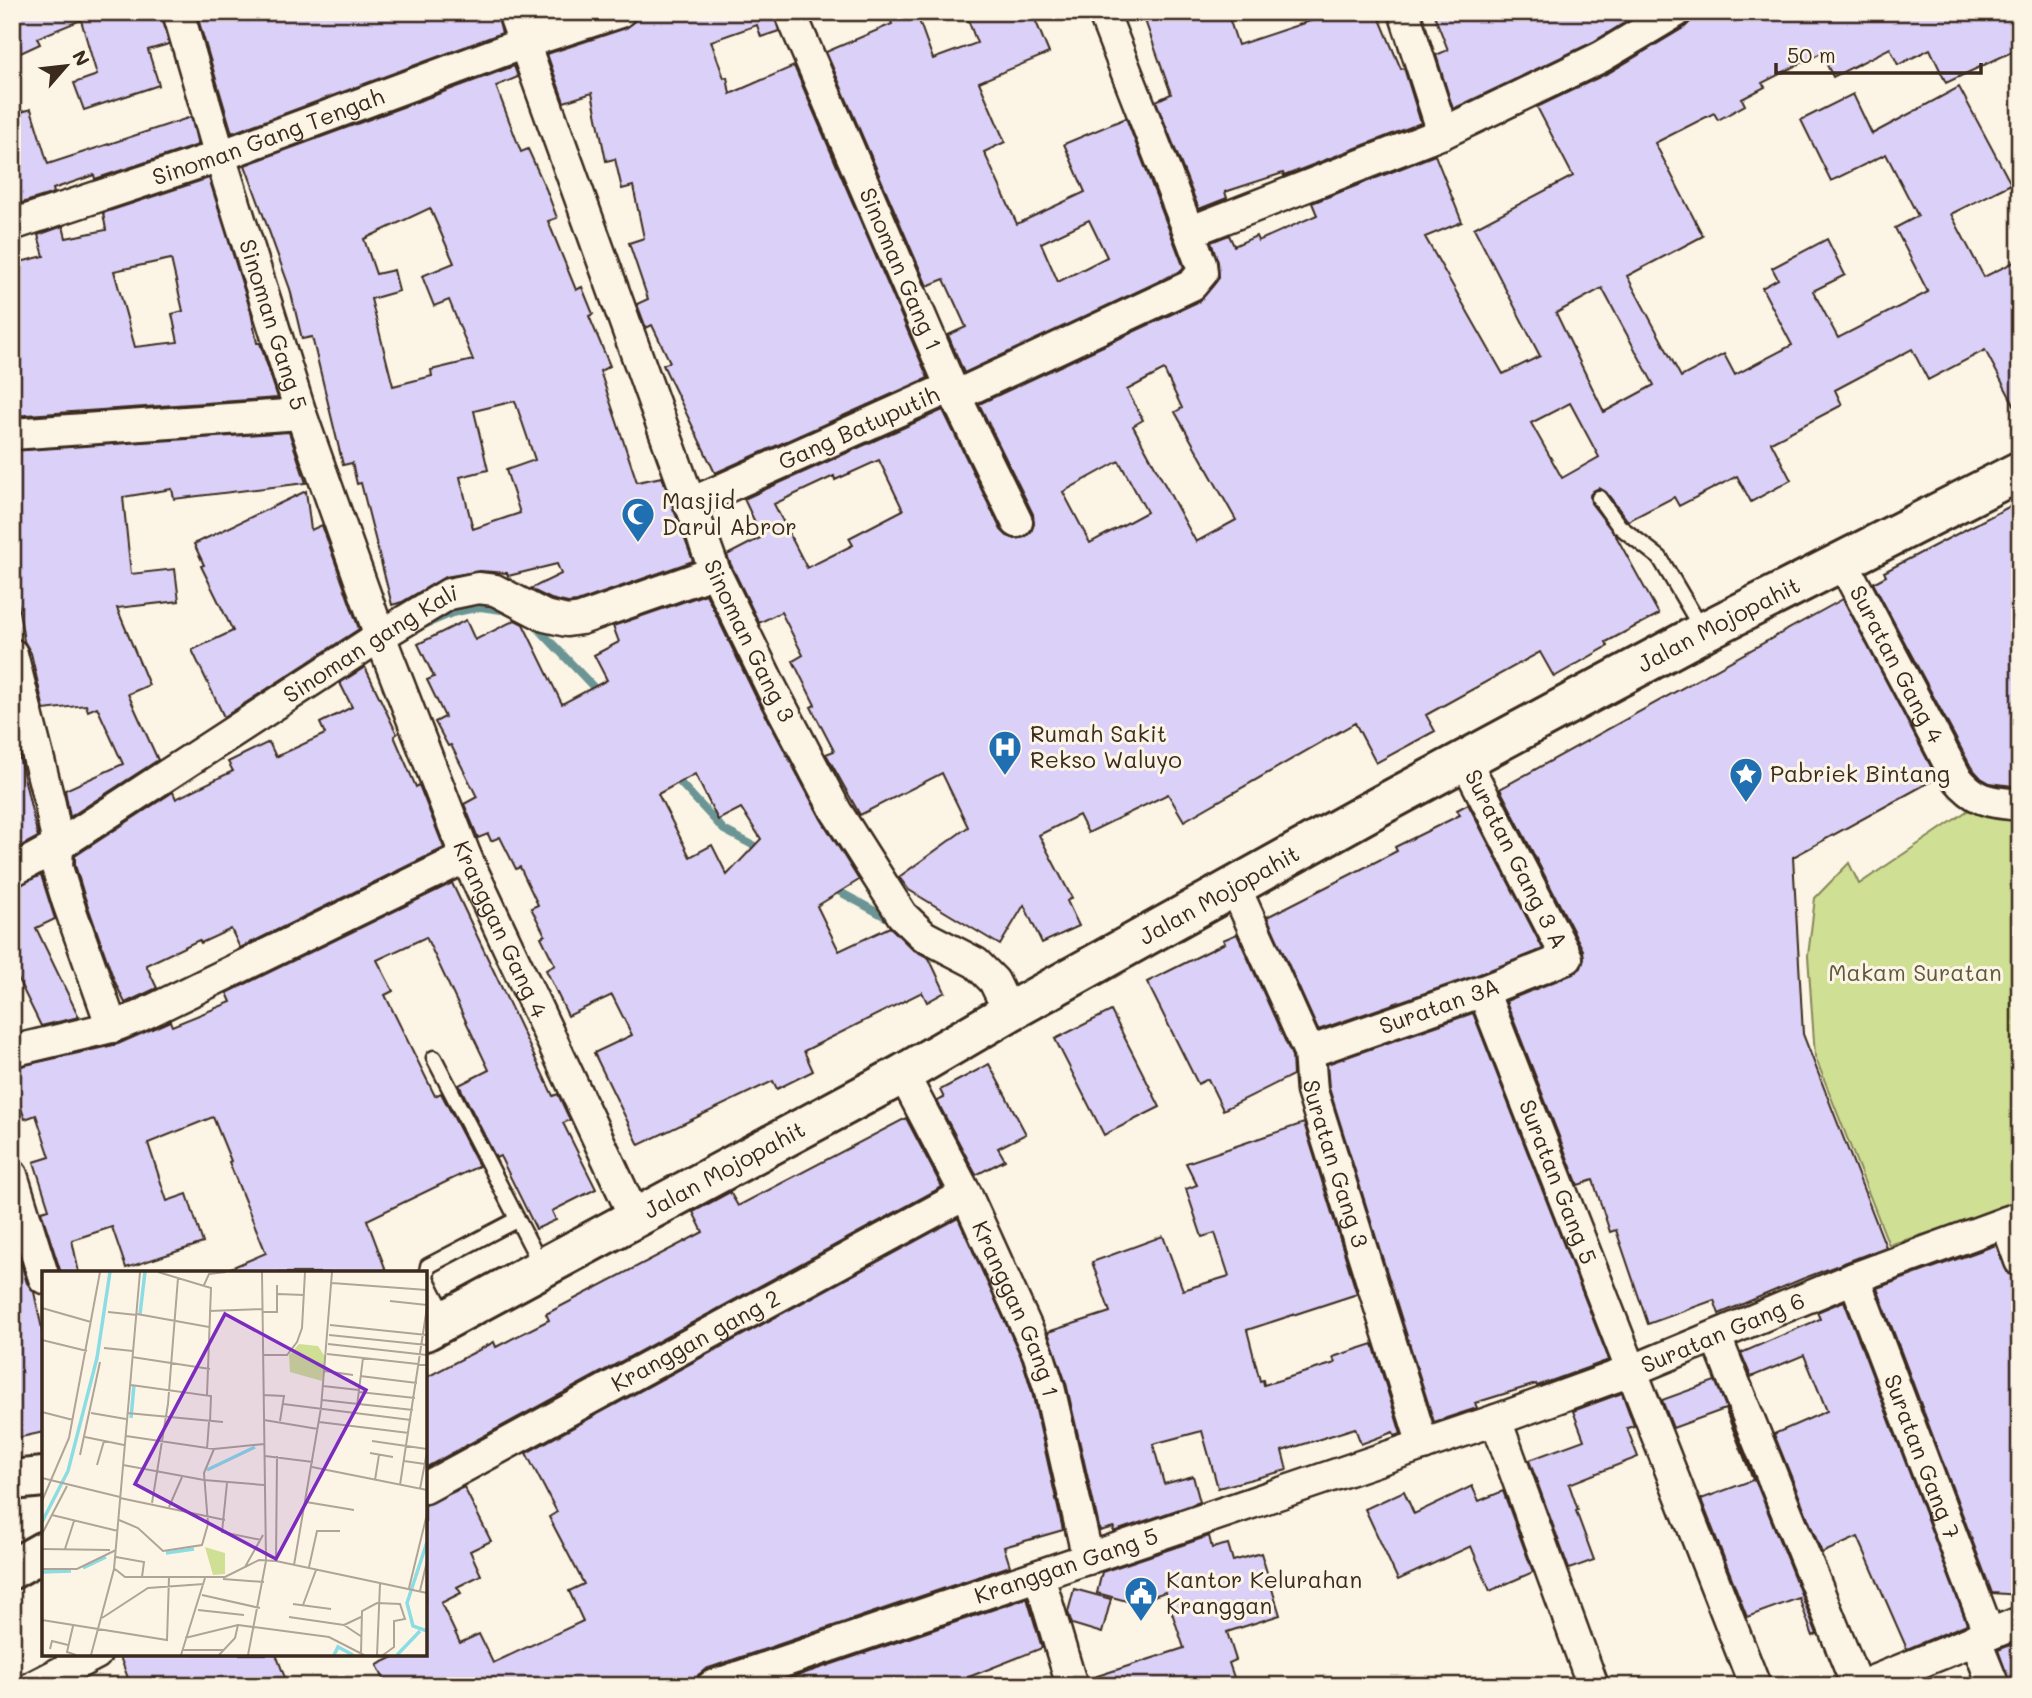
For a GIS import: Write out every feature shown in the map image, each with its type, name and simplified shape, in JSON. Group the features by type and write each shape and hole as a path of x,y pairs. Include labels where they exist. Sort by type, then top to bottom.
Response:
{"main road":[{"name":"Jalan Mojopahit","path":"436,1325 903,1074 1009,1012 1465,760 1703,632 2020,471"},
{"path":"12,1480 42,1477"},
{"path":"12,1569 42,1552"}],"street":[{"name":"Sinoman Gang 5","path":"178,12 301,414 380,636"},
{"name":"Sinoman Gang 3","path":"513,12 715,572 772,689 836,811 902,915 924,936 976,963 994,981 1009,1012"},
{"name":"Sinoman Gang Tengah","path":"12,225 220,156 524,43 620,12"},
{"name":"Sinoman Gang 1","path":"790,12 953,392 1017,522"},
{"path":"1103,12 1189,232 1443,133 1601,57 1676,12"},
{"path":"1404,12 1443,133"},
{"name":"Gang Batuputih","path":"689,504 953,392 1192,285 1202,273 1189,232"},
{"path":"12,434 301,414"},
{"name":"Suratan Gang 4","path":"1842,561 1956,777 1967,790 1979,798 2020,805"},
{"name":"Sinoman gang Kali","path":"12,871 57,857 380,636 449,594 478,588 495,590 545,616 567,621 581,619 715,572"},
{"name":"Kranggan Gang 4","path":"380,636 466,857 635,1218"},
{"path":"12,654 50,804 66,900 112,1027"},
{"name":"Suratan Gang 3 A","path":"1465,760 1567,958"},
{"path":"12,1051 112,1027 138,1017 466,857"},
{"name":"Suratan Gang 3","path":"1235,887 1309,1052 1312,1090 1423,1445"},
{"name":"Suratan 3A","path":"1309,1052 1483,991 1567,958"},
{"name":"Suratan Gang 5","path":"1483,991 1755,1686"},
{"name":"Kranggan Gang 1","path":"903,1074 967,1194 1038,1353 1049,1387 1088,1559"},
{"path":"12,1175 42,1272"},
{"name":"Kranggan gang 2","path":"427,1487 967,1194"},
{"path":"2013,1219 2020,1261"},
{"name":"Suratan Gang 6","path":"1423,1445 1631,1371 1854,1278 2013,1219"},
{"name":"Suratan Gang 7","path":"1854,1278 1982,1637 1994,1686"},
{"path":"1716,1337 1859,1686 2020,1622"},
{"path":"1496,1420 1593,1686"},
{"name":"Kranggan Gang 5","path":"712,1686 1423,1445"},
{"path":"1039,1576 1072,1686"},
{"path":"34,1686 92,1656"}],"lane":[{"path":"1599,498 1619,526 1660,558 1703,632"},
{"path":"434,1058 542,1268"},
{"path":"427,1272 428,1266 516,1220"},
{"path":"427,1283 436,1325"}],"green space":[{"name":"Makam Suratan","path":"1970,809 2020,820 2020,1205 1889,1245 1815,1056 1808,956 1815,898 1849,863 1859,884"}],"building":[{"path":"12,12 161,12 169,44 148,50 159,85 84,110 74,83 97,75 81,20 37,38 40,44 12,57"},
{"path":"196,12 496,12 502,33 232,133"},
{"path":"637,12 773,12 779,31 761,37 757,25 711,41 724,78 727,77 730,94 794,66 928,378 715,473 663,365 670,362 652,325 646,328 637,304 648,299 629,243 644,238 633,186 622,189 615,159 606,161 592,93 564,102 547,54 626,28 633,23"},
{"path":"888,12 916,12 933,59 977,43 965,12 1032,12 1049,53 979,82 1005,142 984,152 1017,224 1085,192 1064,144 1126,118 1184,268 964,373 948,335 966,327 944,279 927,286 826,52 892,24","holes":["1089,220 1107,257 1058,282 1041,243"]},
{"path":"1142,12 1227,12 1238,45 1313,20 1311,12 1377,12 1401,69 1404,68 1421,123 1284,176 1283,173 1225,192 1227,198 1199,209 1156,101 1171,94"},
{"path":"1433,12 1642,12 1593,42 1453,109 1436,55 1448,50"},
{"path":"1693,12 2020,12 2020,48 1946,83 1930,49 1898,65 1890,48 1833,77 1821,53 1762,83 1765,87 1742,99 1745,105 1718,120 1714,113 1655,143 1703,236 1627,276 1681,377 1724,354 1735,375 1792,345 1762,288 1778,279 1772,268 1827,239 1845,275 1813,291 1838,338 1928,292 1895,228 1918,216 1886,154 1831,181 1801,120 1853,94 1872,134 1959,87 2011,184 1951,214 1984,277 2020,259 2020,416 1985,350 1928,380 1912,349 1835,390 1842,405 1771,442 1791,480 1751,502 1737,476 1679,506 1674,497 1628,521 1606,492 1599,488 1593,491 1590,495 1591,503 1616,536 1659,614 1606,642 1608,646 1554,677 1540,652 1426,715 1435,731 1376,763 1355,723 1184,821 1168,794 1088,833 1079,815 1039,835 1072,898 1067,901 1079,926 1042,943 1024,905 1000,945 909,890 899,877 968,827 942,773 860,815 826,754 834,751 811,707 815,705 793,661 803,655 781,612 759,623 727,555 762,537 744,499 943,410 1001,530 1015,539 1025,537 1034,524 1033,514 979,404 1200,301 1219,278 1218,262 1211,242 1229,235 1234,246 1256,236 1258,241 1317,215 1312,203 1435,155 1462,222 1425,237 1503,374 1540,356 1474,228 1573,176 1537,107 1610,72 1691,21","holes":["1602,288 1654,385 1604,412 1556,313","1164,370 1182,408 1175,412 1236,520 1196,542 1133,426 1143,420 1127,390","1570,403 1599,457 1562,478 1531,423","879,460 903,510 849,538 853,545 807,568 774,504 834,476 835,480","1119,461 1147,512 1090,543 1063,492"]},
{"path":"514,66 518,77 496,86 521,152 528,149 546,189 557,218 548,221 576,290 582,287 593,314 589,316 610,366 600,371 637,482 662,477 693,561 577,602 551,599 530,589 561,574 557,564 508,576 507,573 480,571 445,577 392,605 361,483 357,484 352,463 343,465 312,337 302,339 290,289 245,165","holes":["430,208 454,263 422,276 434,306 449,300 473,360 431,370 432,376 393,386 371,299 399,291 394,270 376,274 364,239","515,401 535,460 506,470 520,513 473,529 460,477 488,470 474,411"]},
{"path":"31,109 48,164 191,117 198,145 95,179 94,175 53,189 54,193 12,206 12,115"},
{"path":"209,178 251,312 257,343 260,343 278,398 12,416 12,264 44,256 38,235 63,226 66,238 106,230 103,213","holes":["171,259 183,311 172,314 178,342 135,347 114,271"]},
{"path":"289,432 306,483 174,499 172,489 123,497 131,574 175,569 179,601 117,608 149,685 128,694 158,760 70,817 65,790 123,764 97,707 88,711 86,705 44,710 31,653 24,641 18,604 12,605 12,451"},
{"path":"306,491 311,530 322,525 359,629 224,717 192,650 233,631 201,566 204,565 194,544"},
{"path":"2020,501 2020,787 1990,783 1971,767 1873,583 1886,576 1884,572"},
{"path":"706,594 756,697 821,819 859,880 817,906 839,951 890,927 912,949 929,958 945,992 927,1002 922,992 804,1051 813,1071 777,1089 773,1081 639,1145 594,1053 632,1035 612,995 568,1016 546,970 555,965 541,937 545,935 531,908 538,905 520,867 516,869 500,837 491,841 488,834 478,838 464,804 477,797 451,745 448,746 435,722 445,717 427,680 434,677 418,644 466,620 475,640 515,620 523,624 562,704 607,680 594,655 619,642 613,626","holes":["695,774 718,820 741,808 761,839 727,875 712,845 690,857 658,794"]},
{"path":"1843,599 1937,778 1793,857 1803,1034 1886,1247 1719,1314 1714,1300 1648,1324 1616,1230 1610,1232 1593,1180 1578,1185 1506,1001 1573,974 1581,968 1584,959 1583,950 1500,789"},
{"path":"365,667 397,734 394,736 416,787 419,785 444,848 240,948 231,929 201,943 199,940 146,965 157,988 125,1003 114,980 84,895 75,856 173,792 176,799 233,771 228,762 269,742 276,757 325,734 320,723 352,707 340,683"},
{"path":"12,726 38,837 12,851"},
{"path":"1468,804 1543,949 1477,975 1318,1030 1267,917 1397,851 1395,847 1460,815 1457,810"},
{"path":"41,875 55,919 36,928 79,1017 41,1026 12,967 12,888"},
{"path":"452,883 553,1096 558,1094 570,1120 563,1123 596,1189 552,1211 556,1220 536,1229 500,1156 496,1158 459,1085 489,1070 426,937 377,960 393,991 385,995 435,1096 441,1093 479,1166 367,1220 386,1271 224,1271 266,1253 213,1117 148,1143 167,1201 187,1194 203,1243 126,1268 112,1227 72,1240 79,1271 60,1271 41,1211 49,1209 34,1162 50,1157 36,1115 25,1119 12,1083 12,1068 118,1044 170,1021 172,1026 231,1002 227,993"},
{"path":"1237,934 1292,1056 1293,1075 1223,1110 1208,1079 1198,1084 1147,982 1225,943 1223,940"},
{"path":"1111,1011 1160,1107 1104,1135 1055,1039"},
{"path":"1473,1013 1609,1360 1537,1386 1536,1384 1475,1403 1477,1408 1434,1422 1329,1088 1327,1064"},
{"path":"989,1064 1026,1134 998,1148 1005,1160 976,1175 937,1101 944,1098 940,1090"},
{"path":"906,1118 942,1187 427,1467 427,1377 494,1342 496,1347 549,1320 546,1314 703,1232 693,1212 730,1192 738,1206"},
{"path":"1304,1123 1357,1294 1247,1330 1260,1381 1263,1380 1264,1385 1335,1363 1333,1357 1373,1344 1401,1434 1395,1436 1393,1432 1361,1444 1355,1428 1282,1451 1287,1470 1218,1488 1202,1431 1153,1444 1164,1484 1193,1476 1200,1502 1113,1532 1114,1527 1100,1531 1066,1383 1048,1332 1110,1312 1092,1262 1163,1236 1183,1290 1229,1276 1215,1233 1202,1237 1186,1189 1197,1185 1186,1163"},
{"path":"958,1218 1022,1359 1063,1530 1004,1547 1010,1566 706,1669 698,1675 695,1686 387,1686 377,1665 396,1656 427,1656 427,1504 464,1487 491,1541 470,1551 481,1575 457,1587 461,1593 441,1603 460,1643 479,1634 493,1663 583,1621 569,1591 584,1584 549,1517 557,1512 526,1453"},
{"path":"12,1235 27,1283 34,1292 42,1329 42,1432 12,1439"},
{"path":"1996,1245 2008,1274 2020,1278 2020,1595 1992,1593 1877,1288"},
{"path":"1844,1301 1967,1624 1907,1649 1858,1537 1822,1553 1774,1434 1827,1411 1804,1355 1751,1377 1741,1353 1820,1319 1817,1312"},
{"path":"1713,1375 1817,1634 1813,1636 1799,1598 1747,1617 1701,1499 1753,1480 1725,1409 1673,1428 1662,1400 1715,1381"},
{"path":"1622,1393 1634,1426 1627,1428 1638,1457 1569,1484 1594,1560 1569,1569 1529,1460 1584,1440 1573,1411"},
{"path":"1472,1486 1479,1501 1503,1491 1533,1572 1490,1591 1471,1546 1398,1580 1365,1509 1404,1491 1414,1514"},
{"path":"1209,1536 1212,1548 1228,1544 1233,1561 1261,1553 1280,1615 1227,1632 1236,1660 1229,1663 1237,1686 1089,1686 1088,1679 1184,1648 1165,1592 1134,1603 1097,1593 1102,1572"},
{"path":"1074,1589 1111,1599 1102,1633 1072,1624 1068,1612"},
{"path":"1027,1598 1042,1648 946,1686 767,1686"},
{"path":"2020,1641 2020,1686 2011,1686 1998,1650"},
{"path":"120,1656 277,1656 288,1686 131,1686"}],"waterway":[{"path":"424,625 452,613 480,607 509,611"},
{"path":"533,623 601,695"},
{"path":"673,775 724,830 764,851"},
{"path":"831,887 893,921"}],"place":[{"name":"Masjid Darul Abror","path":"638,544"},
{"name":"Rumah Sakit Rekso Waluyo","path":"1005,777"},
{"name":"Pabriek Bintang","path":"1746,804"},
{"name":"Kantor Kelurahan Kranggan","path":"1141,1623"}]}
